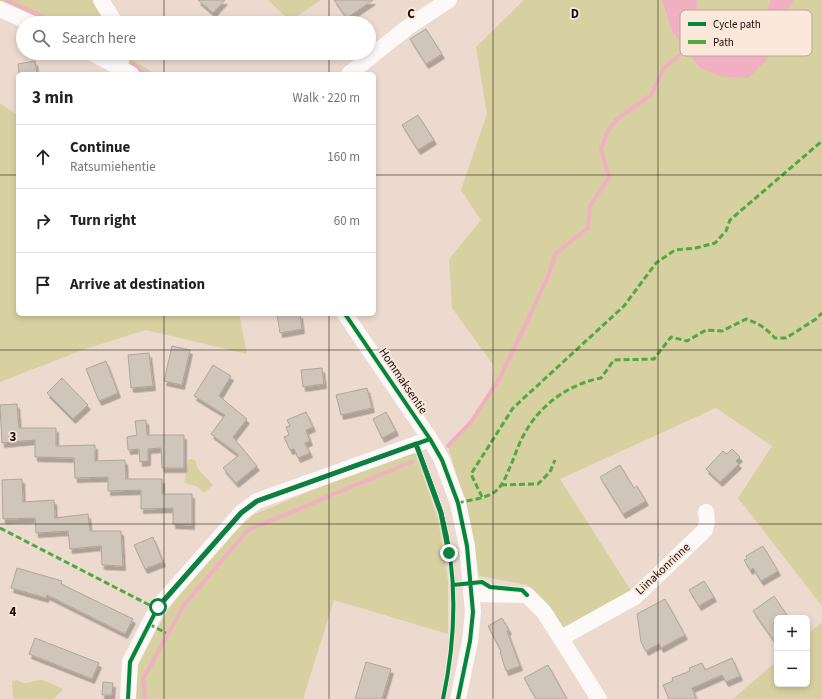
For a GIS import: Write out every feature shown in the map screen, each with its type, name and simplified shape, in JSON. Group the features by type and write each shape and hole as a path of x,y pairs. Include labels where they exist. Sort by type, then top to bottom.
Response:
{"street":[{"path":"101,0 111,16"},
{"path":"376,52 408,27 448,0"},
{"path":"0,9 16,16"},
{"path":"111,60 124,65"},
{"path":"352,72 367,60"},
{"name":"Hommaksentie","path":"346,316 430,439 442,460 458,503 467,546 473,612 470,641 458,699"},
{"path":"128,699 130,662 158,607 241,513 257,501 430,439"},
{"name":"Liinakonrinne","path":"561,638 635,597 705,530 707,521 706,512"},
{"path":"472,594 527,595 544,612 599,699"}],"shaded area":[{"path":"0,0 101,0 111,16 16,16 0,9"},
{"path":"268,0 321,0 297,16 285,16"},
{"path":"524,0 662,0 672,32 680,42 680,56 691,56 699,67 768,59 769,56 812,56 812,10 788,10 794,0 822,0 822,606 738,498 772,446 716,408 560,479 635,597 561,638 528,585 479,576 469,517 448,446 471,422 491,391 494,366 452,308 449,259 481,220 461,190 487,114 476,47"},
{"path":"662,0 697,0 697,10 680,10 680,42 672,32"},
{"path":"697,0 771,0 767,10 697,10"},
{"path":"771,0 794,0 788,10 767,10"},
{"path":"691,56 769,56 768,59 748,78 720,76 699,67"},
{"path":"104,60 132,60 153,72 127,72"},
{"path":"0,103 16,115 16,316 239,316 247,354 146,330 85,349 0,382"},
{"path":"414,450 438,519 448,580 448,634 334,600 303,699 135,699 138,665 167,611 208,557 253,515"},
{"path":"189,459 195,460 198,469 213,485 204,493 196,486 184,483"},
{"path":"822,622 822,699 733,699 774,664 774,687 810,687 810,632"},
{"path":"18,680 26,683 41,680 63,689 54,699 15,699 13,698 12,681"}],"building":[{"path":"198,0 225,0 213,13"},
{"path":"334,0 373,0 350,16 346,16"},
{"path":"426,29 442,54 426,64 410,39"},
{"path":"35,61 37,72 19,72 18,64"},
{"path":"418,115 434,140 418,150 402,125"},
{"path":"277,316 300,316 302,329 280,333"},
{"path":"172,346 190,350 182,385 164,381"},
{"path":"149,353 153,386 131,388 128,355"},
{"path":"106,361 118,393 99,401 86,369"},
{"path":"213,365 231,376 219,396 247,419 233,437 257,466 236,483 223,468 239,455 211,434 225,415 194,396"},
{"path":"322,368 324,384 303,387 301,370"},
{"path":"62,378 88,405 73,419 47,393"},
{"path":"367,388 372,408 341,415 336,395"},
{"path":"17,404 19,428 56,428 56,446 95,445 95,461 125,460 126,479 162,479 162,494 192,494 192,525 173,524 173,508 141,509 141,490 108,491 108,477 75,478 74,458 35,457 35,440 2,443 0,405"},
{"path":"306,412 313,427 306,430 310,441 305,443 310,453 298,458 294,449 290,450 284,437 289,435 286,427 290,426 287,420"},
{"path":"386,412 396,431 382,438 373,419"},
{"path":"146,420 147,435 184,435 184,468 162,468 161,448 148,449 148,461 140,462 139,449 128,450 127,437 137,435 135,421"},
{"path":"732,449 740,457 736,461 739,464 720,482 706,469 723,451 727,454"},
{"path":"620,465 634,488 637,486 646,501 623,514 600,477"},
{"path":"22,479 23,502 54,500 55,518 88,514 90,531 121,531 123,566 102,565 101,546 70,549 68,531 36,533 35,518 3,519 2,480"},
{"path":"153,537 163,562 145,569 134,545"},
{"path":"763,546 778,571 761,581 753,568 750,570 744,560 747,559 746,556"},
{"path":"17,568 62,581 61,584 133,619 125,634 47,595 46,598 11,588"},
{"path":"704,581 714,597 699,606 689,590"},
{"path":"774,596 787,615 774,615 774,641 753,611"},
{"path":"665,599 685,635 661,648 659,644 646,651 641,642 637,614"},
{"path":"502,618 509,630 507,631 520,666 506,671 500,652 501,651 488,626"},
{"path":"35,638 99,663 92,679 29,654"},
{"path":"732,658 740,676 726,682 722,675 692,688 696,699 669,699 663,685 673,681 672,678 690,671 689,668 702,663 705,670"},
{"path":"366,662 391,669 382,699 355,699"},
{"path":"548,665 567,699 536,699 524,678"},
{"path":"103,682 113,683 112,695 102,695"}],"waterway":[{"path":"6,0 41,16"},
{"path":"448,446 471,422 501,376 547,279 556,253 588,228 590,206 609,177 601,149 608,130 618,118 651,95 664,68 680,55"},
{"path":"133,64 142,72"},
{"path":"145,699 143,679 184,605 248,530 411,462"}],"marked path":[{"path":"482,497 471,474 513,408 624,306 656,263 675,250 696,248 715,243 726,231 730,220 822,141"},
{"path":"458,503 485,497 496,491 505,478 524,435 540,412 558,396 568,390 578,385 601,378 614,360 654,359 671,337 687,341 706,330 722,331 746,319 762,326 775,338 786,338 816,319 822,313"},
{"path":"501,485 538,484 550,472 555,460"},
{"path":"0,528 157,609"},
{"path":"149,624 166,633"}],"cycle path":[{"path":"346,316 430,439 442,460 458,503 467,546 473,612 470,641 458,699"},
{"path":"128,699 130,662 158,607 241,513 257,501 430,439"},
{"path":"416,444 441,512 453,582 453,629 451,653 443,699"},
{"path":"453,585 482,582 490,587 522,590 527,595"}],"route":[{"path":"158,607 241,513 257,501 416,444 441,513 449,553"}]}
